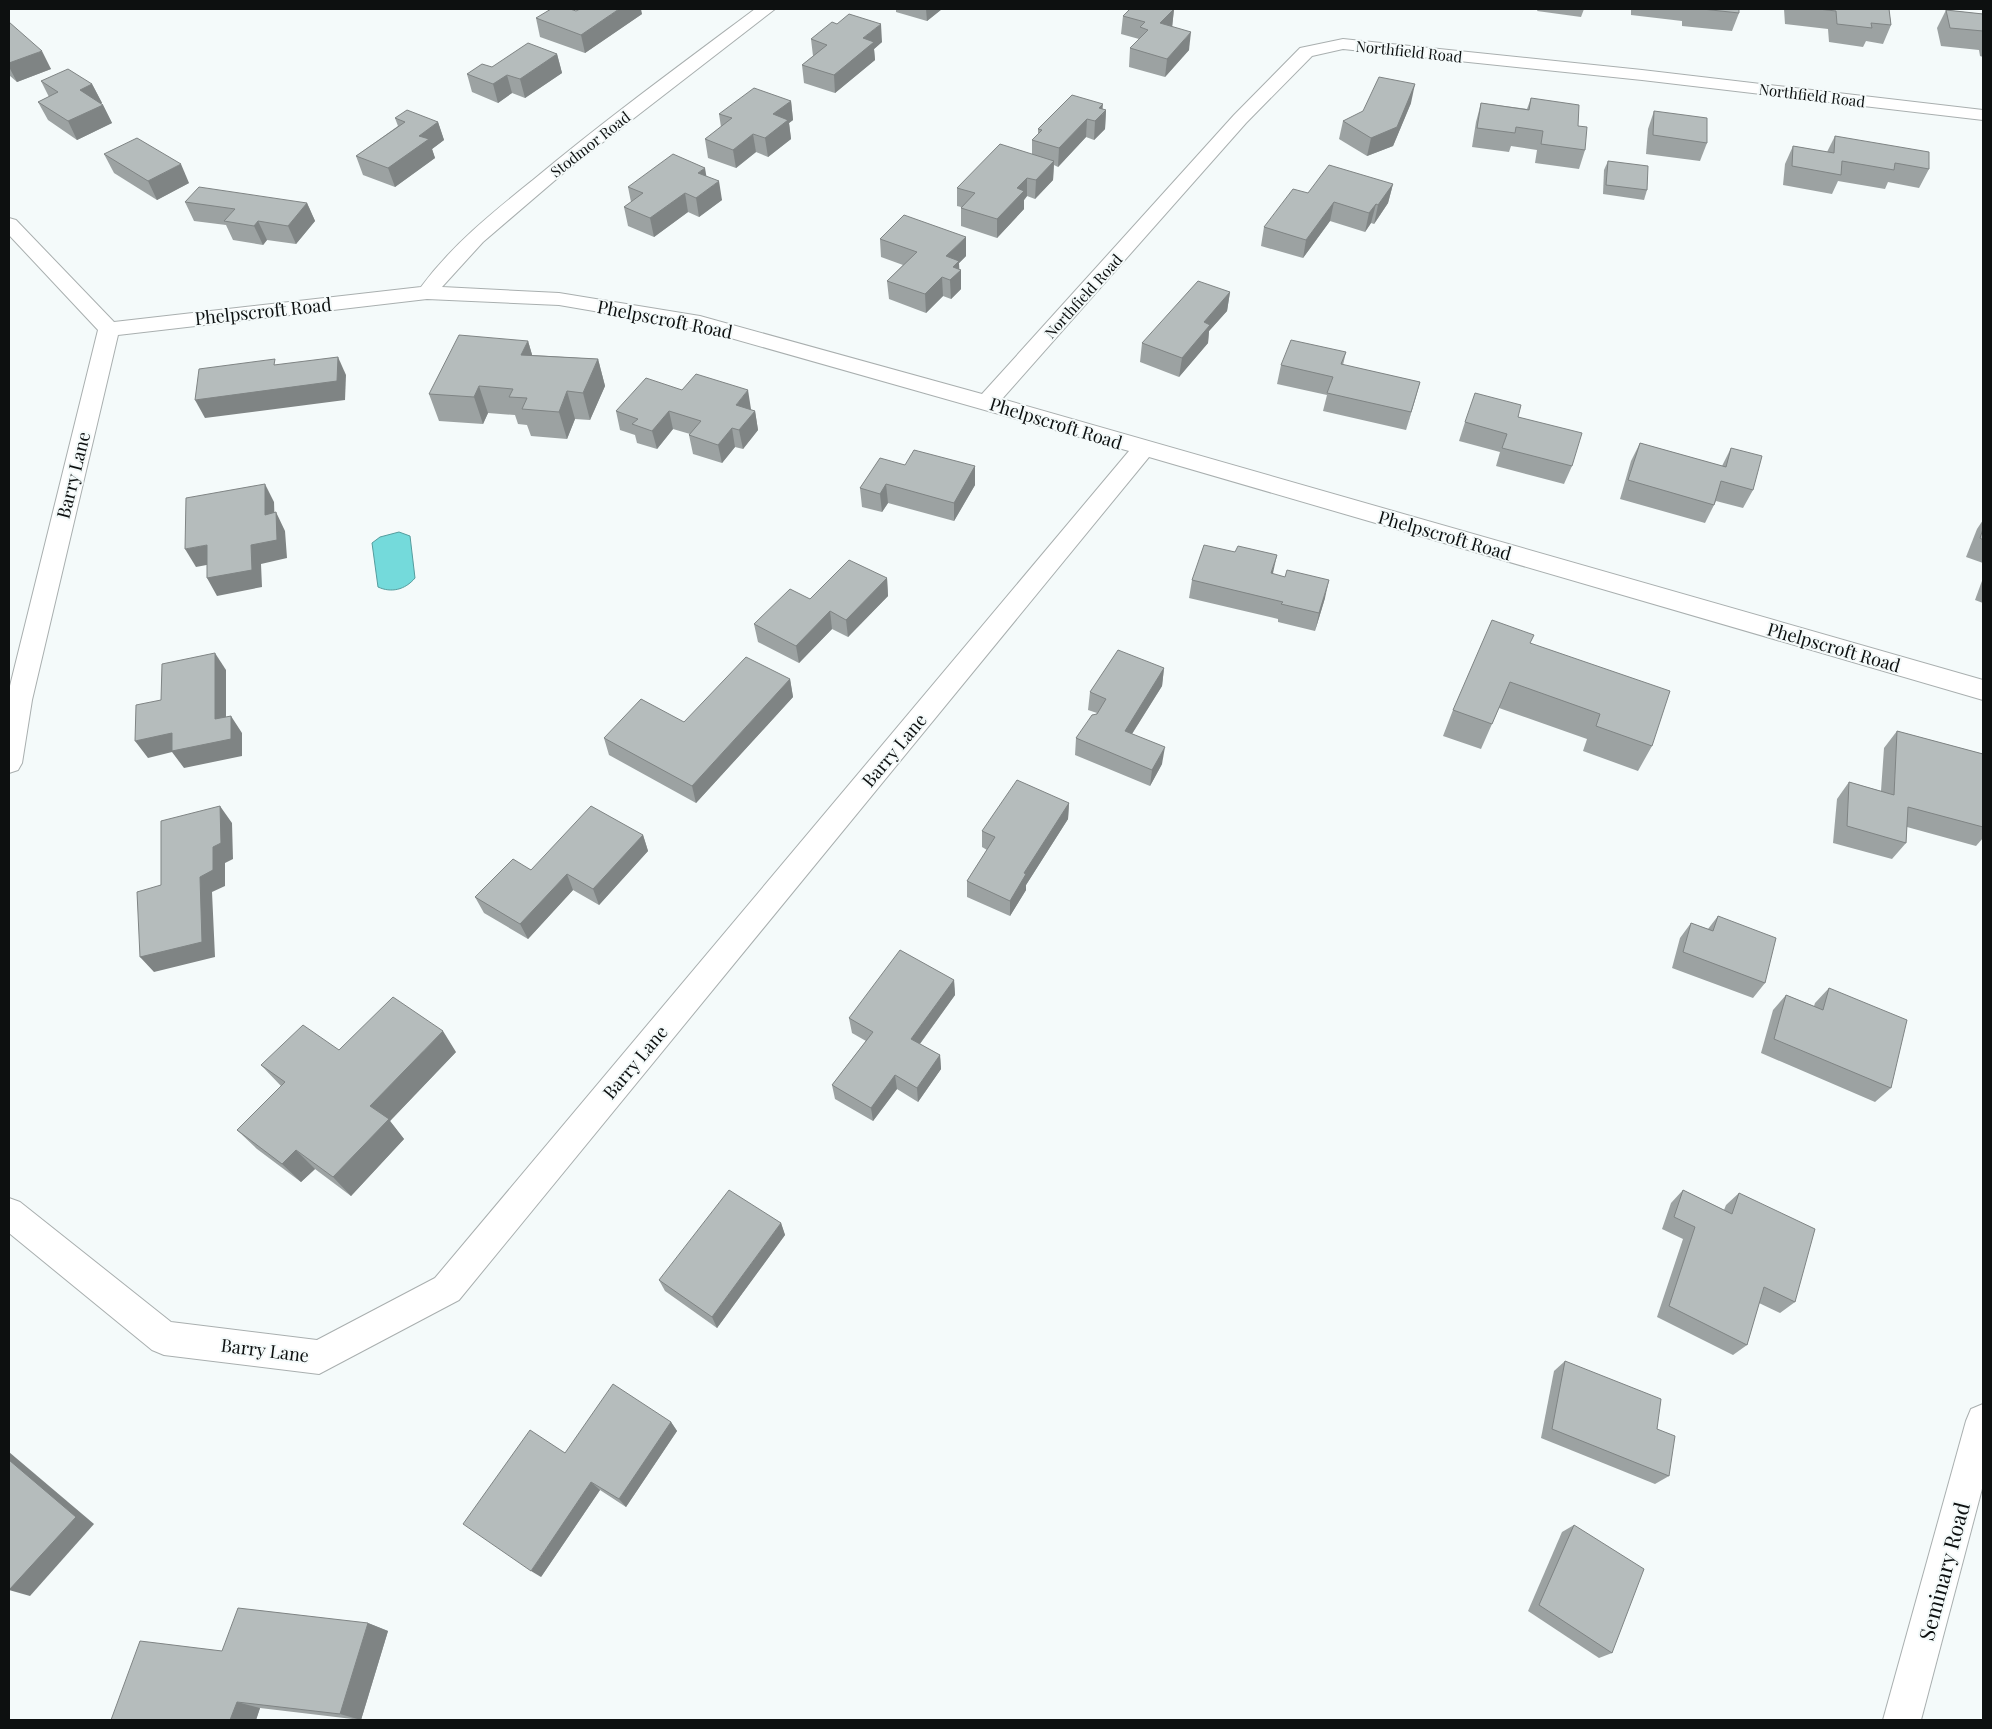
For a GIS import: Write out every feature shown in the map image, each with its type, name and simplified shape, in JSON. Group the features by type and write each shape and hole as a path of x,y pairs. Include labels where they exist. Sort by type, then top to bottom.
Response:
{"street":[{"name":"Stodmor Road","path":"427,293 443,269 480,233 546,178 766,9"},
{"name":"Northfield Road","path":"987,402 1240,119 1306,52 1343,44 1642,75 1983,115"},
{"path":"9,224 109,329"},
{"name":"Phelpscroft Road","path":"109,329 427,293 559,299 700,324 987,402 1143,449 1983,690"},
{"name":"Barry Lane","path":"9,763 19,700 109,329"},
{"name":"Barry Lane","path":"9,1213 164,1338 319,1357 447,1289 1143,449"},
{"name":"Seminary Road","path":"1902,1720 1983,1421"}],"water":[{"path":"399,532 410,536 415,578 402,588 393,590 383,589 378,587 372,543 380,537"}],"building":[{"path":"551,9 570,9 576,11 580,9 619,9 581,35 536,18"},
{"path":"1130,9 1174,9 1160,23 1191,32 1167,59 1130,48 1148,30 1140,27 1145,22 1123,16"},
{"path":"1702,9 1739,9 1739,13"},
{"path":"1818,9 1889,9 1891,25 1871,23 1872,28 1837,24 1836,11"},
{"path":"1946,10 1983,14 1983,31 1950,28"},
{"path":"849,14 881,24 863,38 874,42 834,75 802,65 827,45 811,39 832,22 837,24"},
{"path":"9,22 42,51 9,63"},
{"path":"528,43 557,54 520,79 507,75 493,84 467,74 482,64 492,67"},
{"path":"68,69 92,84 80,90 103,105 68,121 38,102 58,92 41,81"},
{"path":"1379,77 1415,84 1397,127 1371,138 1343,121 1363,111"},
{"path":"754,88 791,101 773,114 788,120 765,138 753,134 733,150 705,139 732,118 719,114"},
{"path":"1072,95 1103,104 1099,108 1106,110 1095,121 1087,119 1059,148 1032,140 1042,130 1038,129"},
{"path":"1531,98 1579,105 1578,126 1587,127 1585,150 1541,144 1543,131 1516,127 1515,133 1477,128 1481,103 1529,110"},
{"path":"407,110 438,122 419,136 429,139 388,168 356,156 405,122 395,118"},
{"path":"1654,111 1707,118 1707,143 1653,135"},
{"path":"1835,136 1929,152 1929,169 1895,163 1894,170 1842,161 1841,175 1792,166 1793,146 1834,153"},
{"path":"137,138 181,164 148,181 104,154"},
{"path":"1000,144 1054,161 1036,180 1027,178 1017,188 1024,191 997,219 961,208 975,193 957,188"},
{"path":"673,154 705,168 698,173 719,181 696,198 685,193 650,218 624,207 643,193 628,187"},
{"path":"1608,161 1648,166 1647,190 1606,185"},
{"path":"1329,165 1393,184 1378,205 1376,204 1369,213 1334,202 1306,240 1264,227 1293,189 1308,193"},
{"path":"199,187 307,203 288,226 258,221 254,226 224,221 235,209 185,202"},
{"path":"904,215 966,237 946,256 959,261 953,267 961,270 950,280 942,277 925,294 887,281 917,252 880,239"},
{"path":"1198,281 1230,292 1204,322 1210,325 1182,358 1142,343"},
{"path":"459,335 528,341 521,355 598,359 583,393 567,391 559,412 522,409 527,398 509,397 513,389 479,386 474,397 429,394"},
{"path":"1291,340 1346,352 1341,364 1420,382 1411,412 1327,393 1333,377 1281,365"},
{"path":"338,357 337,381 195,400 199,369 275,359 274,365"},
{"path":"696,374 748,390 736,405 755,411 739,430 732,428 718,445 689,435 701,421 669,411 652,431 632,424 638,419 616,411 646,378 682,390"},
{"path":"1475,393 1521,405 1518,417 1582,433 1572,466 1502,448 1507,434 1465,422"},
{"path":"1640,443 1726,467 1731,448 1762,456 1753,490 1721,481 1714,505 1628,480"},
{"path":"914,450 975,466 954,503 886,484 880,494 860,488 880,458 905,465"},
{"path":"265,484 265,515 276,512 277,540 251,545 252,570 207,578 207,545 185,549 186,498"},
{"path":"1983,529 1983,540 1980,538"},
{"path":"1204,545 1235,552 1238,546 1277,555 1271,573 1285,577 1287,570 1329,580 1319,613 1281,604 1283,602 1192,580"},
{"path":"849,560 887,578 846,620 830,611 796,646 754,624 790,589 810,599"},
{"path":"1492,620 1534,635 1530,643 1670,691 1652,746 1596,726 1600,714 1510,682 1492,724 1453,710"},
{"path":"1118,650 1164,668 1125,731 1165,747 1152,770 1076,738 1092,715 1097,714 1106,699 1090,692"},
{"path":"215,653 215,719 231,716 231,739 172,751 172,733 135,741 136,705 161,700 162,664"},
{"path":"746,657 790,679 692,786 604,738 641,699 684,722"},
{"path":"1897,731 1983,754 1983,827 1908,807 1906,843 1847,826 1849,782 1894,795"},
{"path":"1017,780 1069,803 1024,873 1026,874 1010,901 967,881 995,837 982,831"},
{"path":"220,806 221,843 213,847 213,870 200,877 202,942 140,957 137,892 161,885 161,821"},
{"path":"591,806 643,835 593,889 567,874 520,924 475,897 513,859 531,870"},
{"path":"1718,916 1776,938 1765,983 1683,952 1691,923 1713,931"},
{"path":"900,950 954,980 911,1039 940,1055 917,1088 895,1075 871,1108 832,1085 873,1032 849,1018"},
{"path":"1829,988 1907,1020 1891,1088 1774,1039 1786,995 1823,1010"},
{"path":"393,997 443,1031 370,1106 389,1119 333,1177 296,1150 282,1164 237,1130 285,1082 261,1065 303,1025 339,1050"},
{"path":"729,1190 781,1223 712,1317 659,1280"},
{"path":"1683,1190 1732,1214 1739,1193 1815,1229 1795,1302 1764,1287 1747,1345 1669,1306 1695,1227 1674,1217"},
{"path":"1565,1361 1661,1399 1657,1429 1675,1436 1669,1476 1552,1429"},
{"path":"613,1384 671,1422 619,1499 591,1482 531,1571 463,1524 530,1430 565,1453"},
{"path":"9,1460 76,1517 9,1590"},
{"path":"1574,1525 1644,1569 1612,1653 1539,1605"},
{"path":"238,1608 368,1623 340,1714 237,1702 230,1720 111,1720 140,1641 222,1651"}]}
